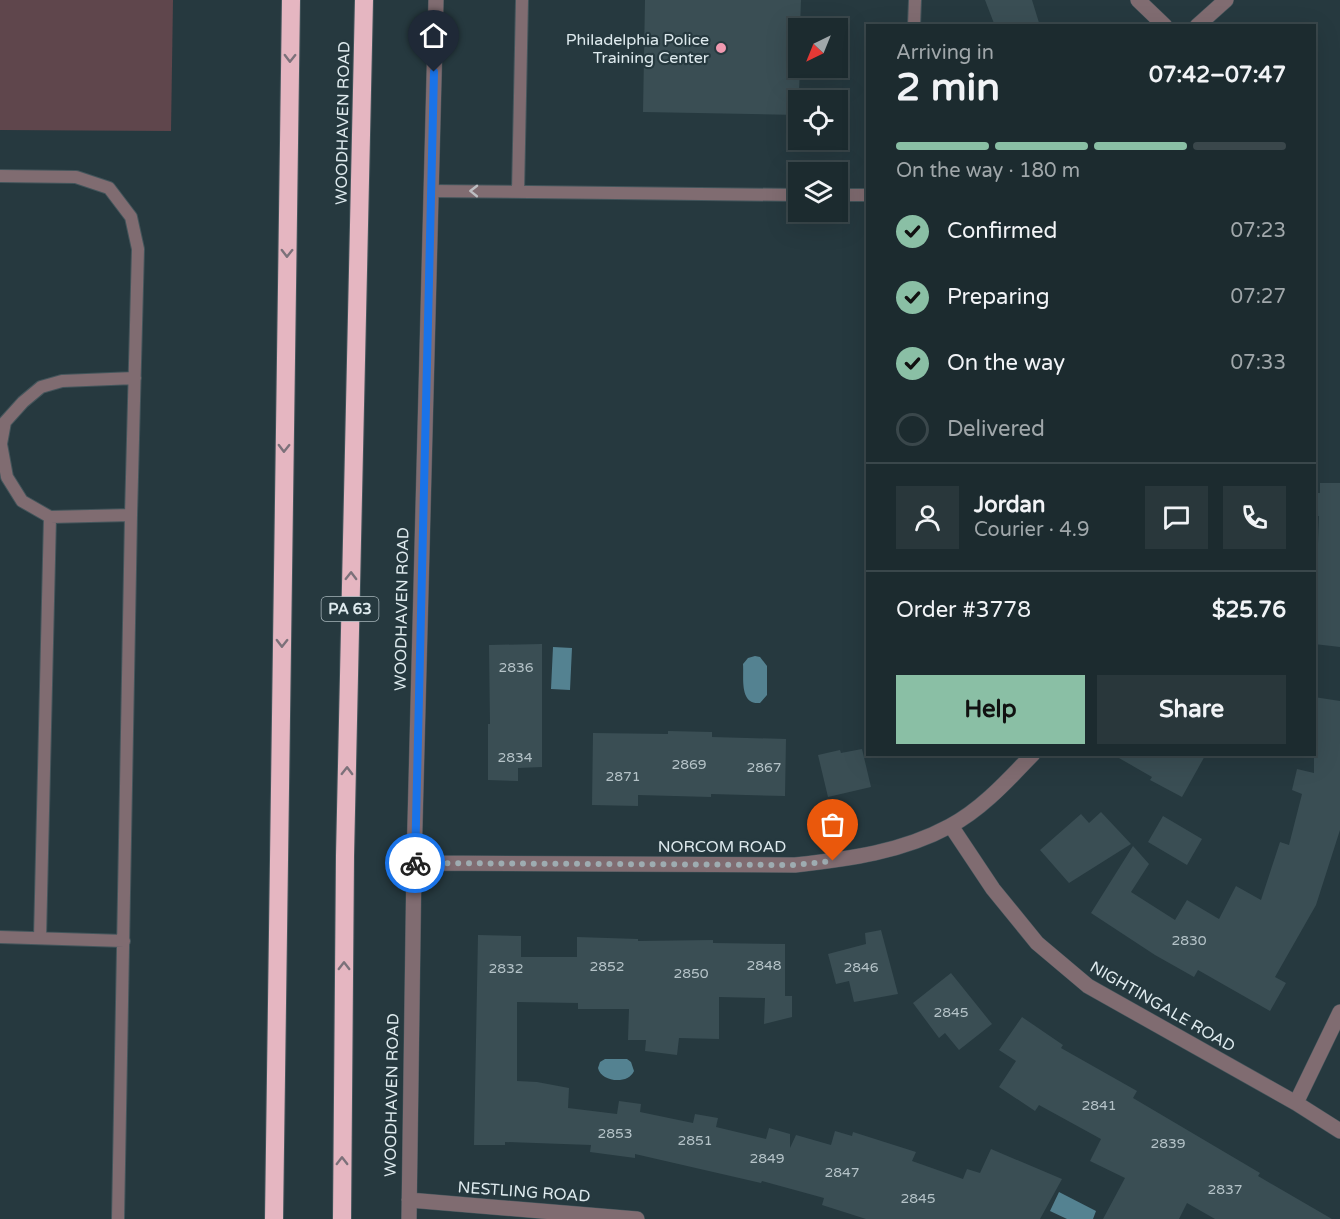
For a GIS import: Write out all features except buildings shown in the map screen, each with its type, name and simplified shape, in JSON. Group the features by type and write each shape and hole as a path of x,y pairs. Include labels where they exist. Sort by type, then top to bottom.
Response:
{"highway":[{"path":"274,1219 291,0"},
{"name":"WOODHAVEN ROAD","path":"342,1219 345,856 364,0"}],"street":[{"name":"WOODHAVEN ROAD","path":"409,1219 414,863 436,0"},
{"path":"1138,0 1164,24"},
{"path":"1199,24 1224,0"},
{"name":"NORCOM ROAD","path":"414,863 795,865 852,859 907,845 951,826 995,793 1031,756"},
{"name":"NIGHTINGALE ROAD","path":"951,826 993,889 1037,943 1088,986 1296,1103 1340,1131"},
{"path":"1296,1103 1340,1012"},
{"name":"NESTLING ROAD","path":"409,1200 637,1219"}],"lane":[{"path":"518,192 522,0"},
{"path":"914,24 915,0"},
{"path":"0,176 76,177 109,188 131,217 138,249 118,1219"},
{"path":"431,191 788,195"},
{"path":"848,195 866,195"},
{"path":"131,514 50,517 22,501 7,477 1,444 5,422 41,387 62,381 135,378"},
{"path":"40,938 50,517"},
{"path":"0,937 124,941"}],"shaded area":[{"path":"0,0 173,0 171,131 0,130"}],"water":[{"path":"553,647 572,648 570,690 551,689"},
{"path":"760,657 767,666 767,695 760,703 749,700 743,683 743,664 748,658"},
{"path":"605,1059 627,1059 631,1062 634,1071 621,1080 609,1079 600,1073 598,1068 600,1062"},
{"path":"1059,1192 1096,1211 1093,1219 1067,1219 1050,1211"}],"way so far":[{"path":"415,863 795,865 833,861"}],"place":[{"name":"Philadelphia Police Training Center","path":"721,48"}],"route":[{"path":"415,863 434,72"}]}
